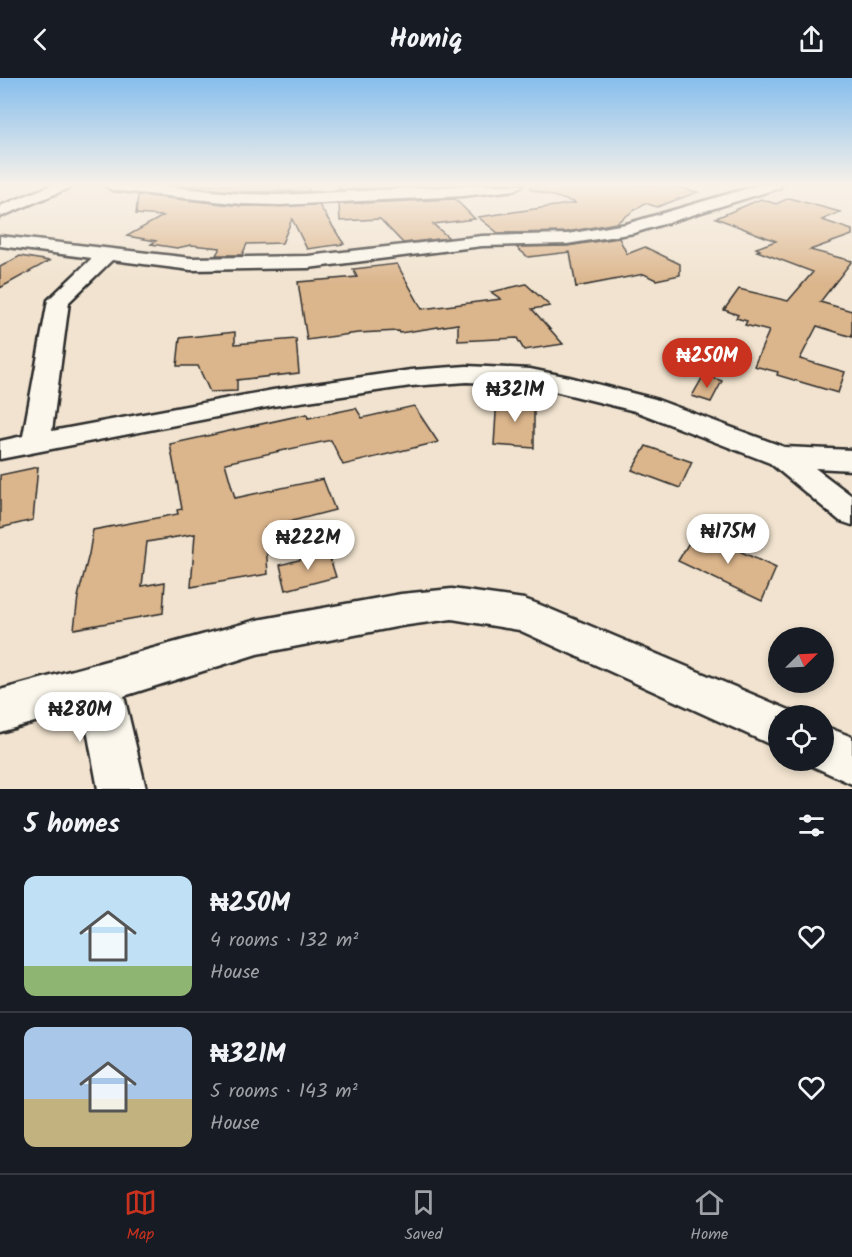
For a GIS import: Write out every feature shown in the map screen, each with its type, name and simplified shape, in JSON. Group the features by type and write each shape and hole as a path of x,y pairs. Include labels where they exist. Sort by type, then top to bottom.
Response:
{"street":[{"path":"0,241 191,264 308,262 482,241 567,239 628,229 663,218"},
{"path":"36,443 59,300 106,255"},
{"path":"0,450 273,398 411,378 467,374 530,377 569,385 645,405 781,456 852,460"},
{"path":"781,456 852,513"},
{"path":"0,711 257,637 401,610 452,604 524,615 768,723"},
{"path":"100,684 122,789"},
{"path":"834,753 852,761"}],"building":[{"path":"159,218 327,218 344,244 307,249 292,219 282,243 247,244 242,255 216,255 220,248 191,245 177,248 151,244 156,241 127,236"},
{"path":"340,218 475,219 433,224 449,238 403,243 380,219 340,221"},
{"path":"479,218 623,218 616,223 567,232 498,233"},
{"path":"716,218 826,218 822,220 852,230 852,235 810,250 852,261 820,302 852,311 852,337 817,326 800,359 845,372 838,393 754,366 769,331 745,325 747,321 736,318 738,315 724,310 739,289 788,301 813,272 757,251 760,250 756,248 776,241"},
{"path":"619,238 627,254 645,247 680,264 680,275 656,280 644,274 576,287 570,252 528,257 516,247 567,246"},
{"path":"20,256 49,261 0,288 0,267"},
{"path":"397,264 422,309 501,299 491,292 526,284 550,306 532,309 563,344 524,350 517,338 458,341 458,324 400,333 399,331 358,333 307,340 298,282 357,277 353,269"},
{"path":"235,332 235,344 296,339 299,373 237,380 237,391 210,392 198,366 177,366 180,338"},
{"path":"704,375 722,381 711,402 692,396"},
{"path":"497,397 534,399 534,448 494,445"},
{"path":"414,406 438,442 343,465 331,440 225,463 235,498 323,479 335,510 265,528 268,574 191,587 195,534 147,542 142,586 165,582 163,613 74,629 78,597 93,530 178,514 177,510 182,509 170,444 307,414 308,418 356,408 362,418"},
{"path":"646,446 692,462 680,488 632,470"},
{"path":"38,467 33,520 0,528 0,475"},
{"path":"696,531 776,568 762,601 678,561"},
{"path":"328,552 336,577 286,590 280,565"}]}
